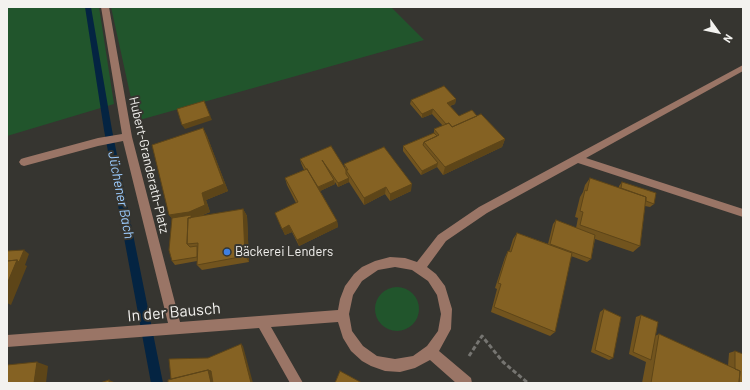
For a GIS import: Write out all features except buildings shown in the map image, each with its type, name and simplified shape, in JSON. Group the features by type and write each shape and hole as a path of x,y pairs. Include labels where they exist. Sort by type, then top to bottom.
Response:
{"street":[{"name":"Hubert-Granderath-Platz","path":"105,7 122,138 171,328"},
{"path":"419,268 442,238 483,210 743,68"},
{"path":"24,162 98,142 122,138"},
{"path":"578,159 743,213"},
{"path":"386,262 402,262 419,268 429,274 438,284 444,297 447,309 446,325 441,339 432,352 416,362 397,365 379,363 362,354 350,339 343,316 343,306 348,289 358,276 370,267 386,262"},
{"name":"In der Bausch","path":"7,341 343,316"},
{"path":"261,321 297,383"},
{"path":"432,352 461,379"}],"path":[{"path":"461,379 482,336 504,362 528,383"}],"green space":[{"path":"7,7 99,7 114,104 7,136"},
{"path":"111,7 391,7 424,40 136,121"},
{"path":"393,287 401,287 413,293 419,305 419,313 413,325 401,331 393,331 381,325 375,313 375,305 381,293"}],"waterway":[{"name":"Jüchener Bach","path":"88,7 108,130 157,383"}],"place":[{"name":"Bäckerei Lenders","path":"227,252"}]}
